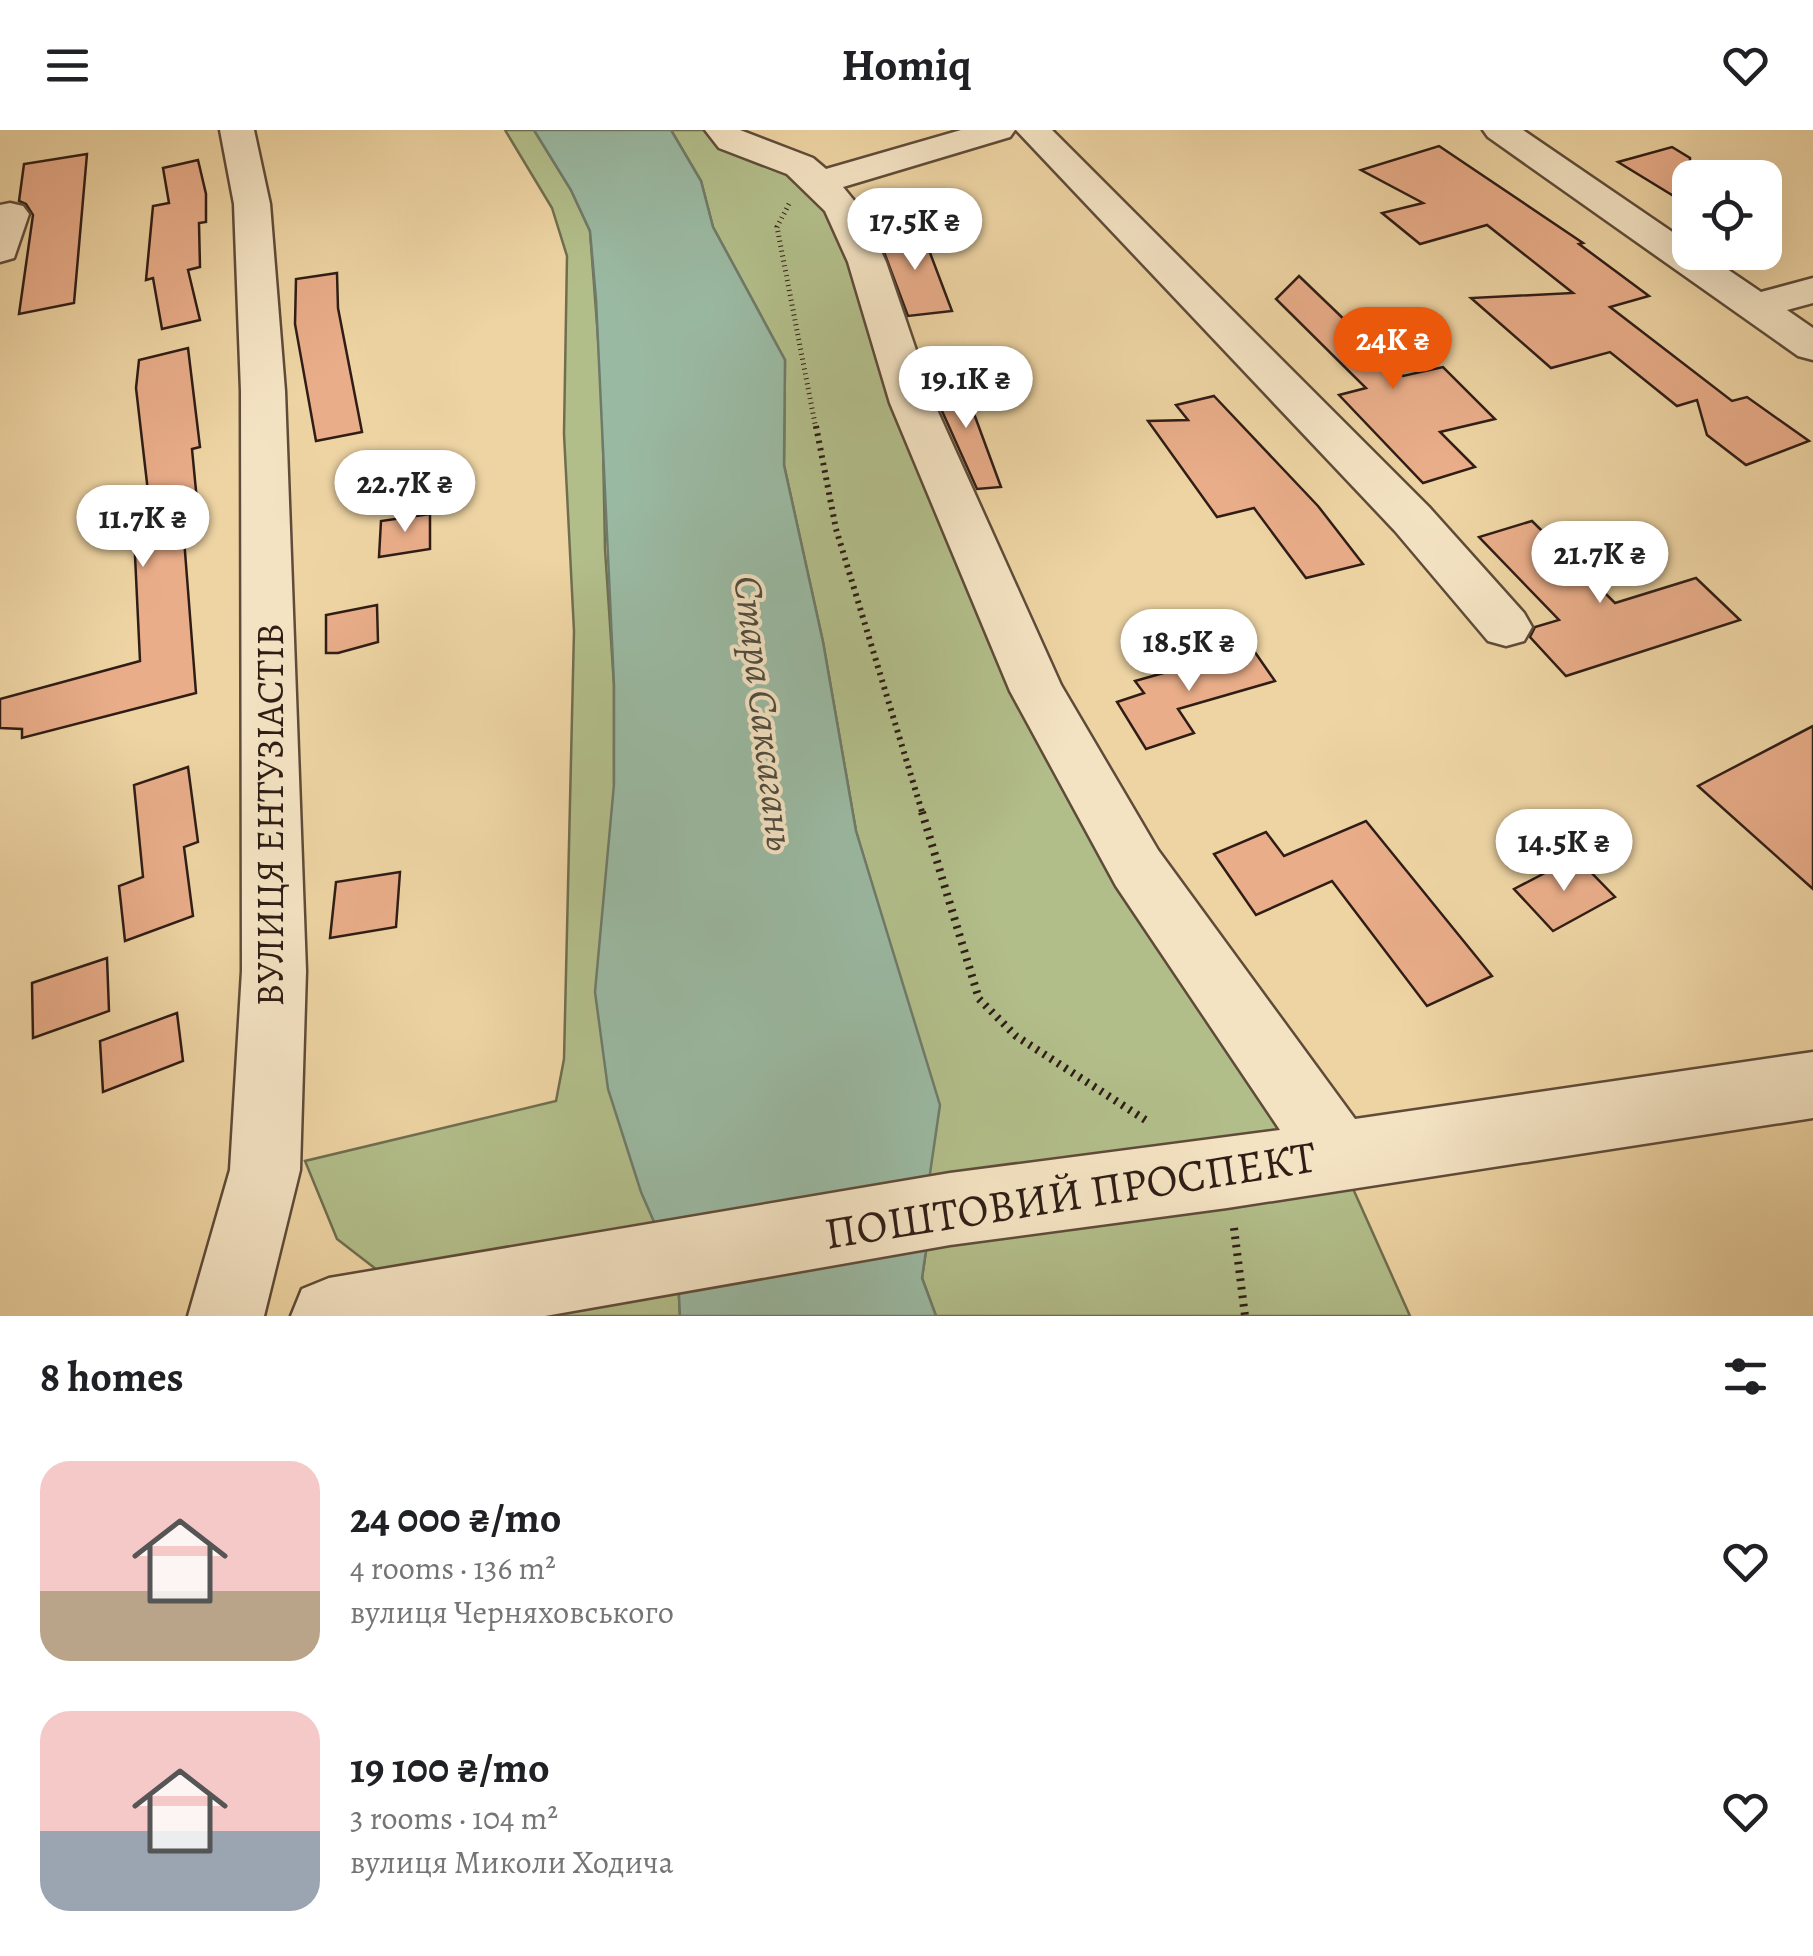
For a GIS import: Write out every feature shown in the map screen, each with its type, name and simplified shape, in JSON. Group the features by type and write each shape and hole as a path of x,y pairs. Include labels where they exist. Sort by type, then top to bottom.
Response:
{"street":[{"name":"ВУЛИЦЯ ЕНТУЗІАСТІВ","path":"226,1316 264,1170 274,971 263,390 252,204 237,130"},
{"path":"722,130 731,142 800,166 820,182 842,209 867,262 912,404 1037,691 1137,868 1338,1154"},
{"path":"820,182 998,130"},
{"path":"1033,130 1412,519 1506,627"},
{"path":"1500,130 1813,347"},
{"path":"1756,307 1813,290"},
{"name":"ПОШТОВИЙ ПРОСПЕКТ","path":"329,1316 470,1305 658,1259 950,1209 1228,1173 1813,1085"}],"path":[{"path":"820,182 797,195 786,207 777,227 780,246 836,529 979,999 1016,1036 1228,1173 1245,1316"}],"shaded area":[{"path":"505,130 534,130 571,190 590,231 602,391 605,549 614,685 614,784 663,1237 394,1283 337,1239 305,1161 556,1101 564,1059 574,631 564,434 567,256 552,208"},
{"path":"671,130 722,130 820,182 1037,691 1326,1137 927,1194 888,939 856,831 823,642 784,465 785,360 713,227 701,181"},
{"path":"1346,1173 1410,1316 936,1316 922,1278 929,1230"},
{"path":"678,1277 680,1316 502,1316"}],"water":[{"name":"Стара Саксагань","path":"534,130 671,130 701,181 713,227 785,360 784,465 823,642 856,831 940,1105 927,1194 929,1230 922,1278 936,1316 680,1316 678,1277 641,1192 608,1089 595,992 614,784 614,685 596,299 590,231 571,190"}],"building":[{"path":"1439,146 1583,243 1579,244 1649,296 1610,307 1732,401 1747,397 1809,441 1746,465 1707,435 1697,400 1677,406 1610,352 1551,368 1471,298 1573,293 1487,225 1420,244 1382,213 1423,203 1361,170"},
{"path":"1672,147 1690,158 1672,160 1672,195 1618,162"},
{"path":"87,154 74,303 19,314 33,215 19,201 24,164"},
{"path":"198,160 206,194 206,222 199,223 200,267 188,270 200,320 162,329 153,278 146,280 153,206 169,203 163,168"},
{"path":"921,229 952,311 908,316 878,236"},
{"path":"337,273 338,308 362,432 316,441 295,324 296,279"},
{"path":"1299,276 1403,376 1443,367 1495,419 1440,432 1475,467 1423,483 1339,395 1366,388 1276,299"},
{"path":"188,348 200,447 192,449 199,522 183,526 196,693 22,738 22,729 0,728 0,699 140,661 133,513 150,509 136,388 139,360"},
{"path":"959,373 1001,487 977,489 931,383"},
{"path":"1214,396 1318,506 1363,564 1306,578 1254,508 1217,517 1148,421 1188,420 1176,405"},
{"path":"430,514 430,549 379,557 381,521"},
{"path":"1532,521 1615,603 1696,578 1740,620 1566,676 1530,637 1535,627 1559,620 1479,537"},
{"path":"377,605 378,642 326,653 326,615"},
{"path":"1252,648 1275,681 1178,709 1194,733 1146,749 1117,702 1144,693 1135,681"},
{"path":"1813,726 1813,889 1698,786"},
{"path":"188,767 198,842 184,847 193,916 125,941 119,886 143,877 134,785"},
{"path":"1366,821 1492,976 1427,1006 1332,881 1256,915 1214,854 1266,832 1284,856"},
{"path":"1579,860 1615,897 1553,931 1514,889 1564,863 1568,866"},
{"path":"400,872 396,927 330,938 336,882"},
{"path":"107,958 109,1011 33,1038 32,983"},
{"path":"177,1013 183,1061 103,1092 100,1041"}]}
